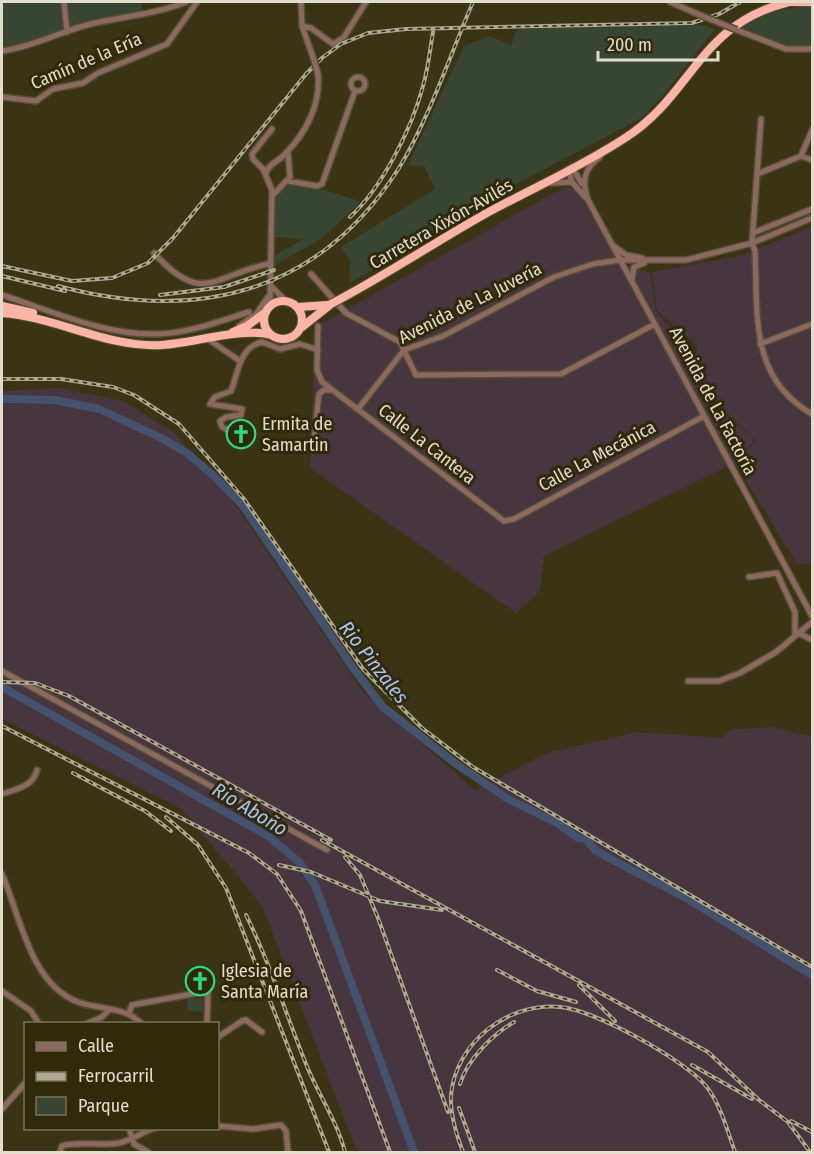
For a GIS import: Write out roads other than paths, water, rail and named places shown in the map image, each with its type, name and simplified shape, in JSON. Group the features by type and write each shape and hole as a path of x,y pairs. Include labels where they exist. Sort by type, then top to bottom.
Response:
{"highway":[{"name":"Carretera Xixón-Avilés","path":"301,328 330,304 625,138 668,100 705,52 729,28 756,12 788,2 813,2"},
{"path":"2,306 40,315 59,324 115,342 141,345 208,339 252,333 286,339 298,333 301,328 301,313 298,307 286,301 274,303 242,329 208,339"},
{"name":"Carretera Xixón-Avilés","path":"298,307 330,304"},
{"path":"268,310 265,323 271,335"},
{"path":"2,315 59,324"},
{"path":"2,315 73,329"}],"street":[{"path":"64,2 67,32"},
{"path":"2,51 38,44 96,22 158,12 186,2"},
{"name":"Camín de la Ería","path":"2,97 36,100 53,88 83,83 98,73 167,44 197,2"},
{"path":"266,175 275,162 289,150 314,111 319,90 318,74 302,26 301,2"},
{"path":"302,26 311,28 333,44 344,37 366,2"},
{"path":"670,2 780,48 799,51 813,49"},
{"path":"272,197 280,186 288,181 320,186 324,181 355,91"},
{"path":"760,119 752,243 755,252 760,344 777,386 792,402 813,414"},
{"path":"268,310 271,183 253,159 252,154 272,129"},
{"path":"801,156 813,130"},
{"path":"583,185 585,172 591,163 625,138"},
{"path":"288,181 289,150"},
{"path":"757,174 801,156 813,160"},
{"path":"259,164 275,162 290,170 303,182"},
{"name":"Avenida de La Factoría","path":"570,168 572,182 588,200"},
{"name":"Avenida de La Factoría","path":"570,168 583,185 608,239 780,560 813,616"},
{"path":"532,189 556,182 572,182"},
{"path":"271,183 280,186"},
{"path":"753,233 813,209"},
{"path":"608,239 626,255 654,261 686,260 752,243 813,218"},
{"path":"604,262 611,254 608,239"},
{"path":"154,253 182,278 204,284 222,282 236,273 268,264"},
{"path":"633,284 634,267 654,261"},
{"name":"Avenida de La Juvería","path":"358,410 404,350 443,336 554,277 604,262 654,261"},
{"path":"311,274 348,315 400,342 416,375 561,374 655,324"},
{"path":"270,287 286,301"},
{"path":"226,334 256,314 267,299 270,287"},
{"path":"2,295 114,330 138,333 179,331 249,312"},
{"path":"760,344 813,324"},
{"name":"Calle La Cantera","path":"318,326 318,376 358,410 504,521"},
{"path":"208,339 240,362"},
{"path":"235,434 222,427 220,421 226,417 241,415 242,409 210,404 215,397 231,391 240,362 258,343 280,349 300,344 318,350"},
{"path":"314,440 319,394 324,390 333,390"},
{"name":"Calle La Mecánica","path":"504,521 514,519 704,416"},
{"path":"749,577 777,573 795,612 797,635"},
{"path":"688,681 719,681 776,652 813,622"},
{"path":"797,635 813,640"},
{"path":"2,671 327,850"},
{"path":"2,794 20,790 36,777 37,770"},
{"path":"2,874 38,964 50,980 71,999 129,1013 141,1022"},
{"path":"2,991 31,1011 38,1022"},
{"path":"129,1013 132,1005 208,991 207,1022"},
{"path":"89,1022 102,1017 110,1010"},
{"path":"219,1036 246,1020 262,1032"},
{"path":"2,1109 24,1085"},
{"path":"219,1126 253,1129 281,1125 286,1131 288,1152"},
{"path":"129,1130 134,1144 148,1152"},
{"path":"60,1152 62,1146 70,1143 84,1146 119,1143 151,1130"}],"waterway":[{"name":"Rio Pinzales","path":"2,399 55,400 99,409 187,453 215,477 243,506 353,668 383,707 456,764 508,799 557,823 578,838 586,839 595,850 686,898 812,975"},
{"name":"Rio Aboño","path":"2,687 268,836 299,862 315,885 414,1152"}],"railway":[{"path":"58,286 109,297 159,301 206,298 251,288 293,270 332,245 367,211 399,168 429,108 473,2"},
{"path":"2,266 72,281 112,278 148,263 173,238 306,74 341,44 368,33 406,29 692,23 719,14 740,2"},
{"path":"350,217 362,205 384,174 404,138 423,86 433,32"},
{"path":"160,295 224,287 274,270"},
{"path":"2,276 65,291"},
{"path":"2,379 61,379 113,387 134,395 179,424 244,499 363,669 422,728 473,767 812,967"},
{"path":"2,682 35,683 69,696 331,840"},
{"path":"2,726 249,853 277,874 301,911 390,1152"},
{"path":"73,773 145,811 171,831"},
{"path":"166,817 198,845 226,888 329,1152"},
{"path":"322,840 708,1052 759,1100 788,1122 810,1152"},
{"path":"345,857 360,875 378,918 448,1112"},
{"path":"279,865 311,872 380,901 442,910"},
{"path":"246,915 306,1064 337,1129 345,1152"},
{"path":"497,970 537,991 576,1002"},
{"path":"579,985 615,1021"},
{"path":"463,1152 451,1110 455,1076 463,1058 488,1029 522,1011 541,1007 575,1010 616,1026 659,1050 695,1075 716,1101 735,1152"},
{"path":"460,1084 474,1057 497,1034 514,1022"},
{"path":"692,1065 752,1099"},
{"path":"459,1108 475,1152"},
{"path":"791,1121 812,1132"}],"place":[{"name":"Ermita de Samartin","path":"241,434"},
{"name":"Iglesia de Santa María","path":"200,981"}]}
